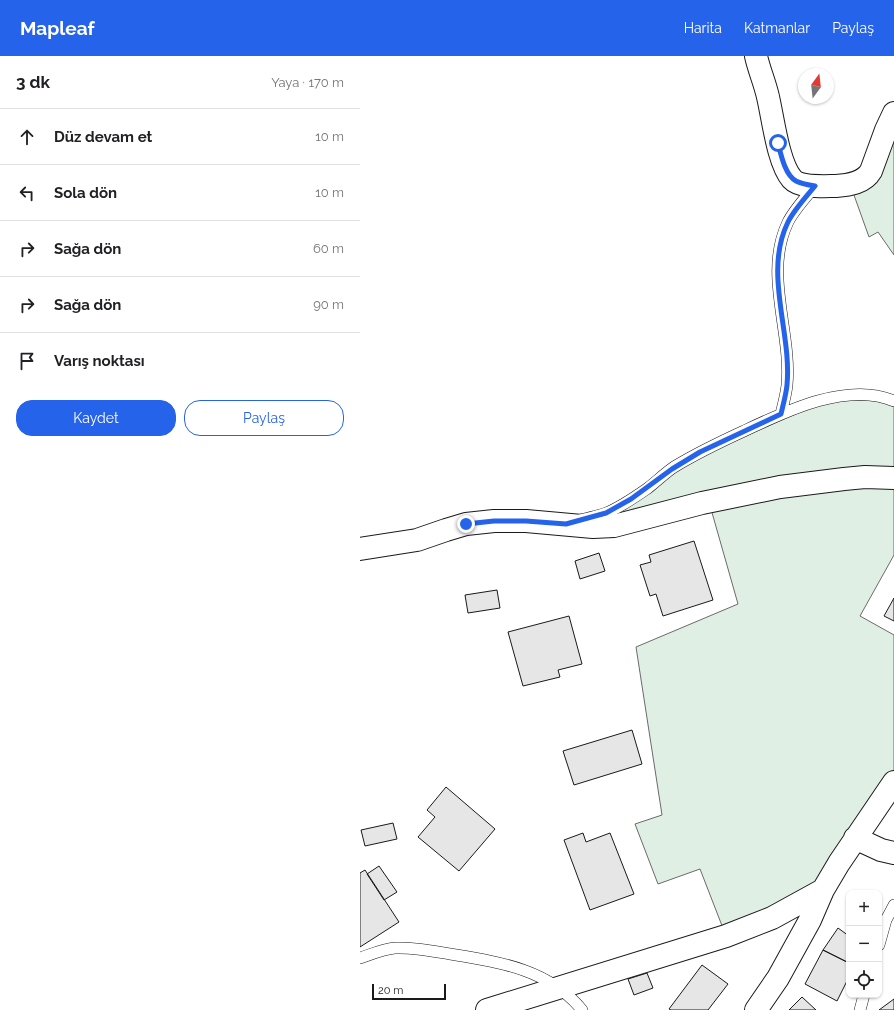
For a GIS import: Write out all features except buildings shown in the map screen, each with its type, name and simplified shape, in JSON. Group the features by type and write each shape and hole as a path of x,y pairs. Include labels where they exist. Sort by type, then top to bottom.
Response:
{"street":[{"path":"756,56 784,165 795,181 815,186 850,184 860,182 868,177 894,113"},
{"path":"360,549 417,540 466,524 494,521 526,521 593,527 614,526 702,503 780,487 865,477 894,478"},
{"path":"756,1010 778,978 810,920 823,890 855,838 894,782"},
{"path":"855,838 881,850 894,853"},
{"path":"487,1010 726,936 772,918 823,890"}],"lane":[{"path":"781,414 788,384 779,292 779,251 789,221 815,186"},
{"path":"566,524 606,513 631,499 672,469 700,452 781,414 815,402 853,394 871,394 894,401"},
{"path":"882,934 886,920 894,905"},
{"path":"360,958 386,949 396,948 442,952 498,962 529,972 559,987 576,1002 582,1010"},
{"path":"860,1010 863,998"}],"green space":[{"path":"894,113 894,255 878,232 869,237 850,184 860,182"},
{"path":"829,399 894,401 894,555 860,616 894,635 894,782 823,890 726,936 700,869 658,884 635,824 662,815 636,647 738,604 709,502 646,518 606,513 672,469"}],"route":[{"path":"466,524 494,521 526,521 566,524 606,513 631,499 672,469 700,452 781,414 788,384 779,292 779,251 789,221 815,186 800,183 792,178 784,165 778,143"}]}
